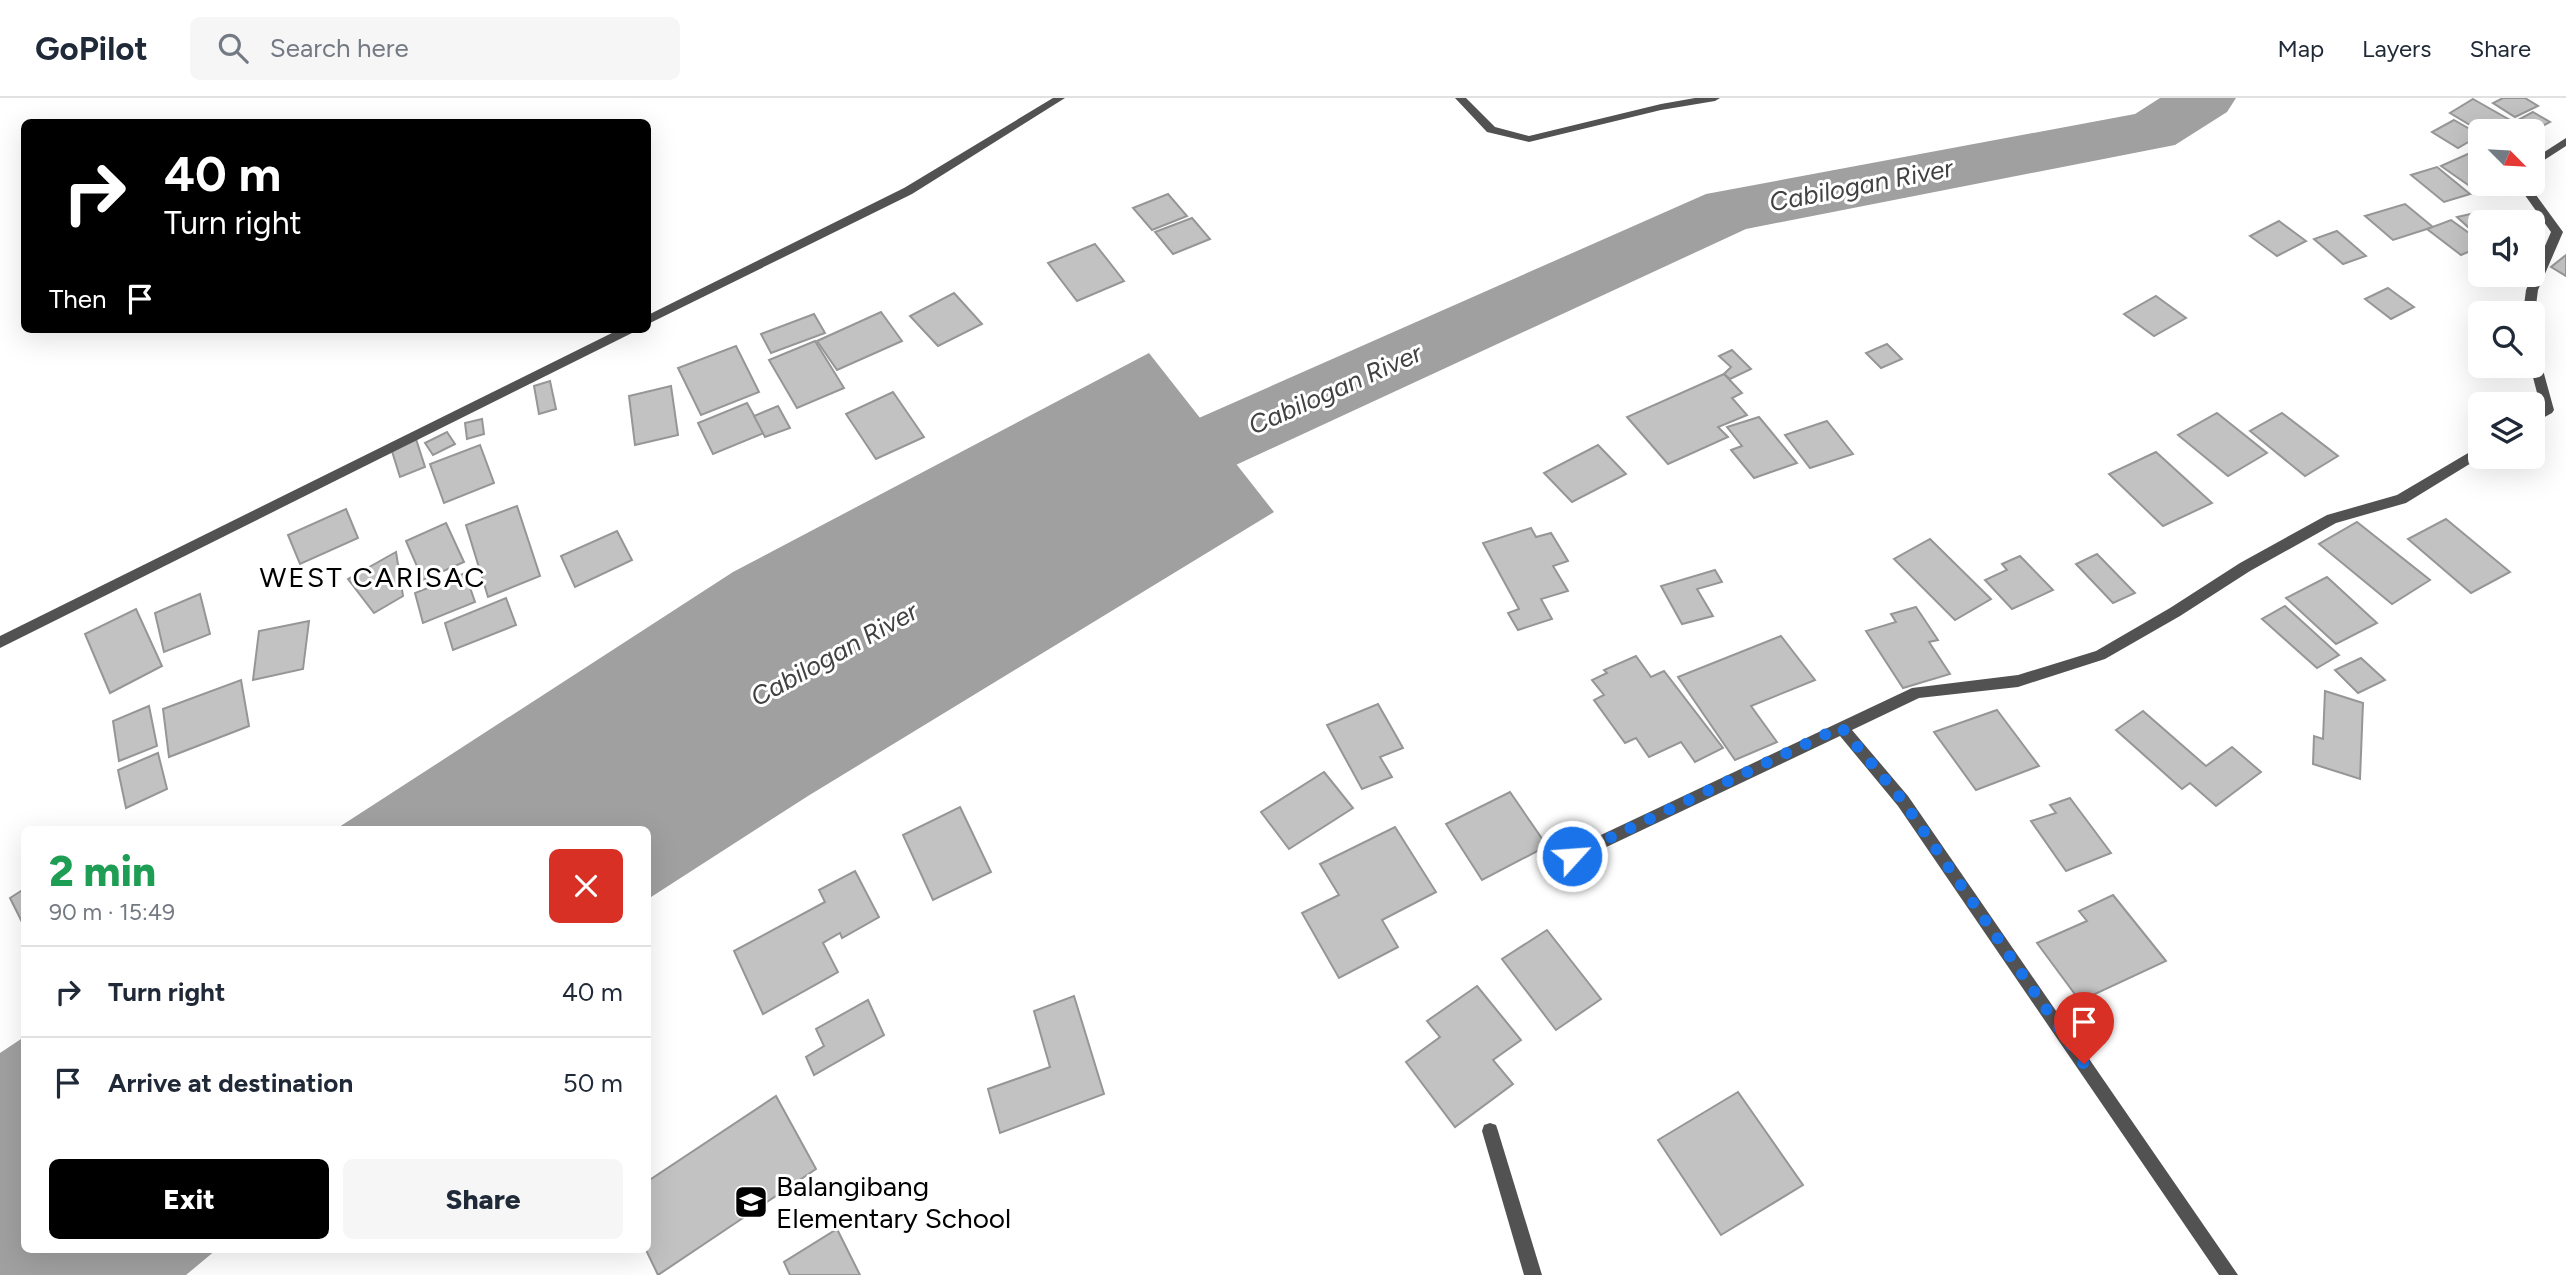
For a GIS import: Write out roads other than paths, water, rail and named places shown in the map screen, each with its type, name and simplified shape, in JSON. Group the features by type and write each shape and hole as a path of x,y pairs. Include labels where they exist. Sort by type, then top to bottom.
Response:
{"street":[{"path":"651,319 908,191 1060,98"},
{"path":"1460,98 1492,130 1530,139 1661,107 1715,98"},
{"path":"2545,156 2566,141"},
{"path":"2531,196 2557,232 2532,290 2531,301"},
{"path":"0,642 622,333"},
{"path":"1572,856 1917,692 2018,681 2100,655 2175,612 2245,567 2332,519 2401,499 2468,459"},
{"path":"1841,727 1903,801 2229,1275"},
{"path":"1490,1131 1534,1275"}],"water":[{"path":"1149,353 1274,512 808,796 651,897 651,826 341,826 733,572"},
{"path":"21,1039 21,1253 212,1253 186,1275 0,1275 0,1053"}],"waterway":[{"name":"Cabilogan River","path":"1115,496 1185,456 1730,210 2153,131 2205,98"}],"place":[{"name":"Balangibang Elementary School","path":"751,1202"}],"district":[{"name":"WEST CARISAC","path":"373,577"}]}
